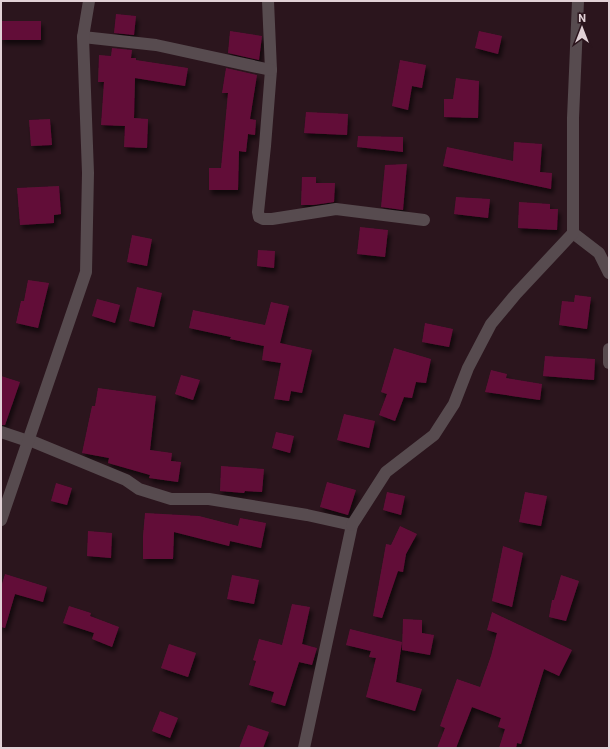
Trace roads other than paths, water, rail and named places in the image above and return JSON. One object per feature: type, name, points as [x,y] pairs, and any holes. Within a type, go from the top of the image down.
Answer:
[{"type":"street","points":[[1,520],[86,272],[88,173],[82,37],[89,1]]},
{"type":"street","points":[[268,1],[271,70],[258,212],[259,217],[263,219],[272,219],[336,209],[424,220]]},
{"type":"street","points":[[304,748],[352,525],[386,472],[434,435],[454,404],[468,368],[491,324],[516,294],[573,233],[573,118],[578,1]]},
{"type":"street","points":[[82,37],[156,45],[271,70]]},
{"type":"street","points":[[573,233],[599,253],[609,273]]},
{"type":"street","points":[[609,349],[609,363]]},
{"type":"street","points":[[1,432],[28,440],[126,480],[139,489],[171,499],[209,499],[307,515],[352,525]]}]
